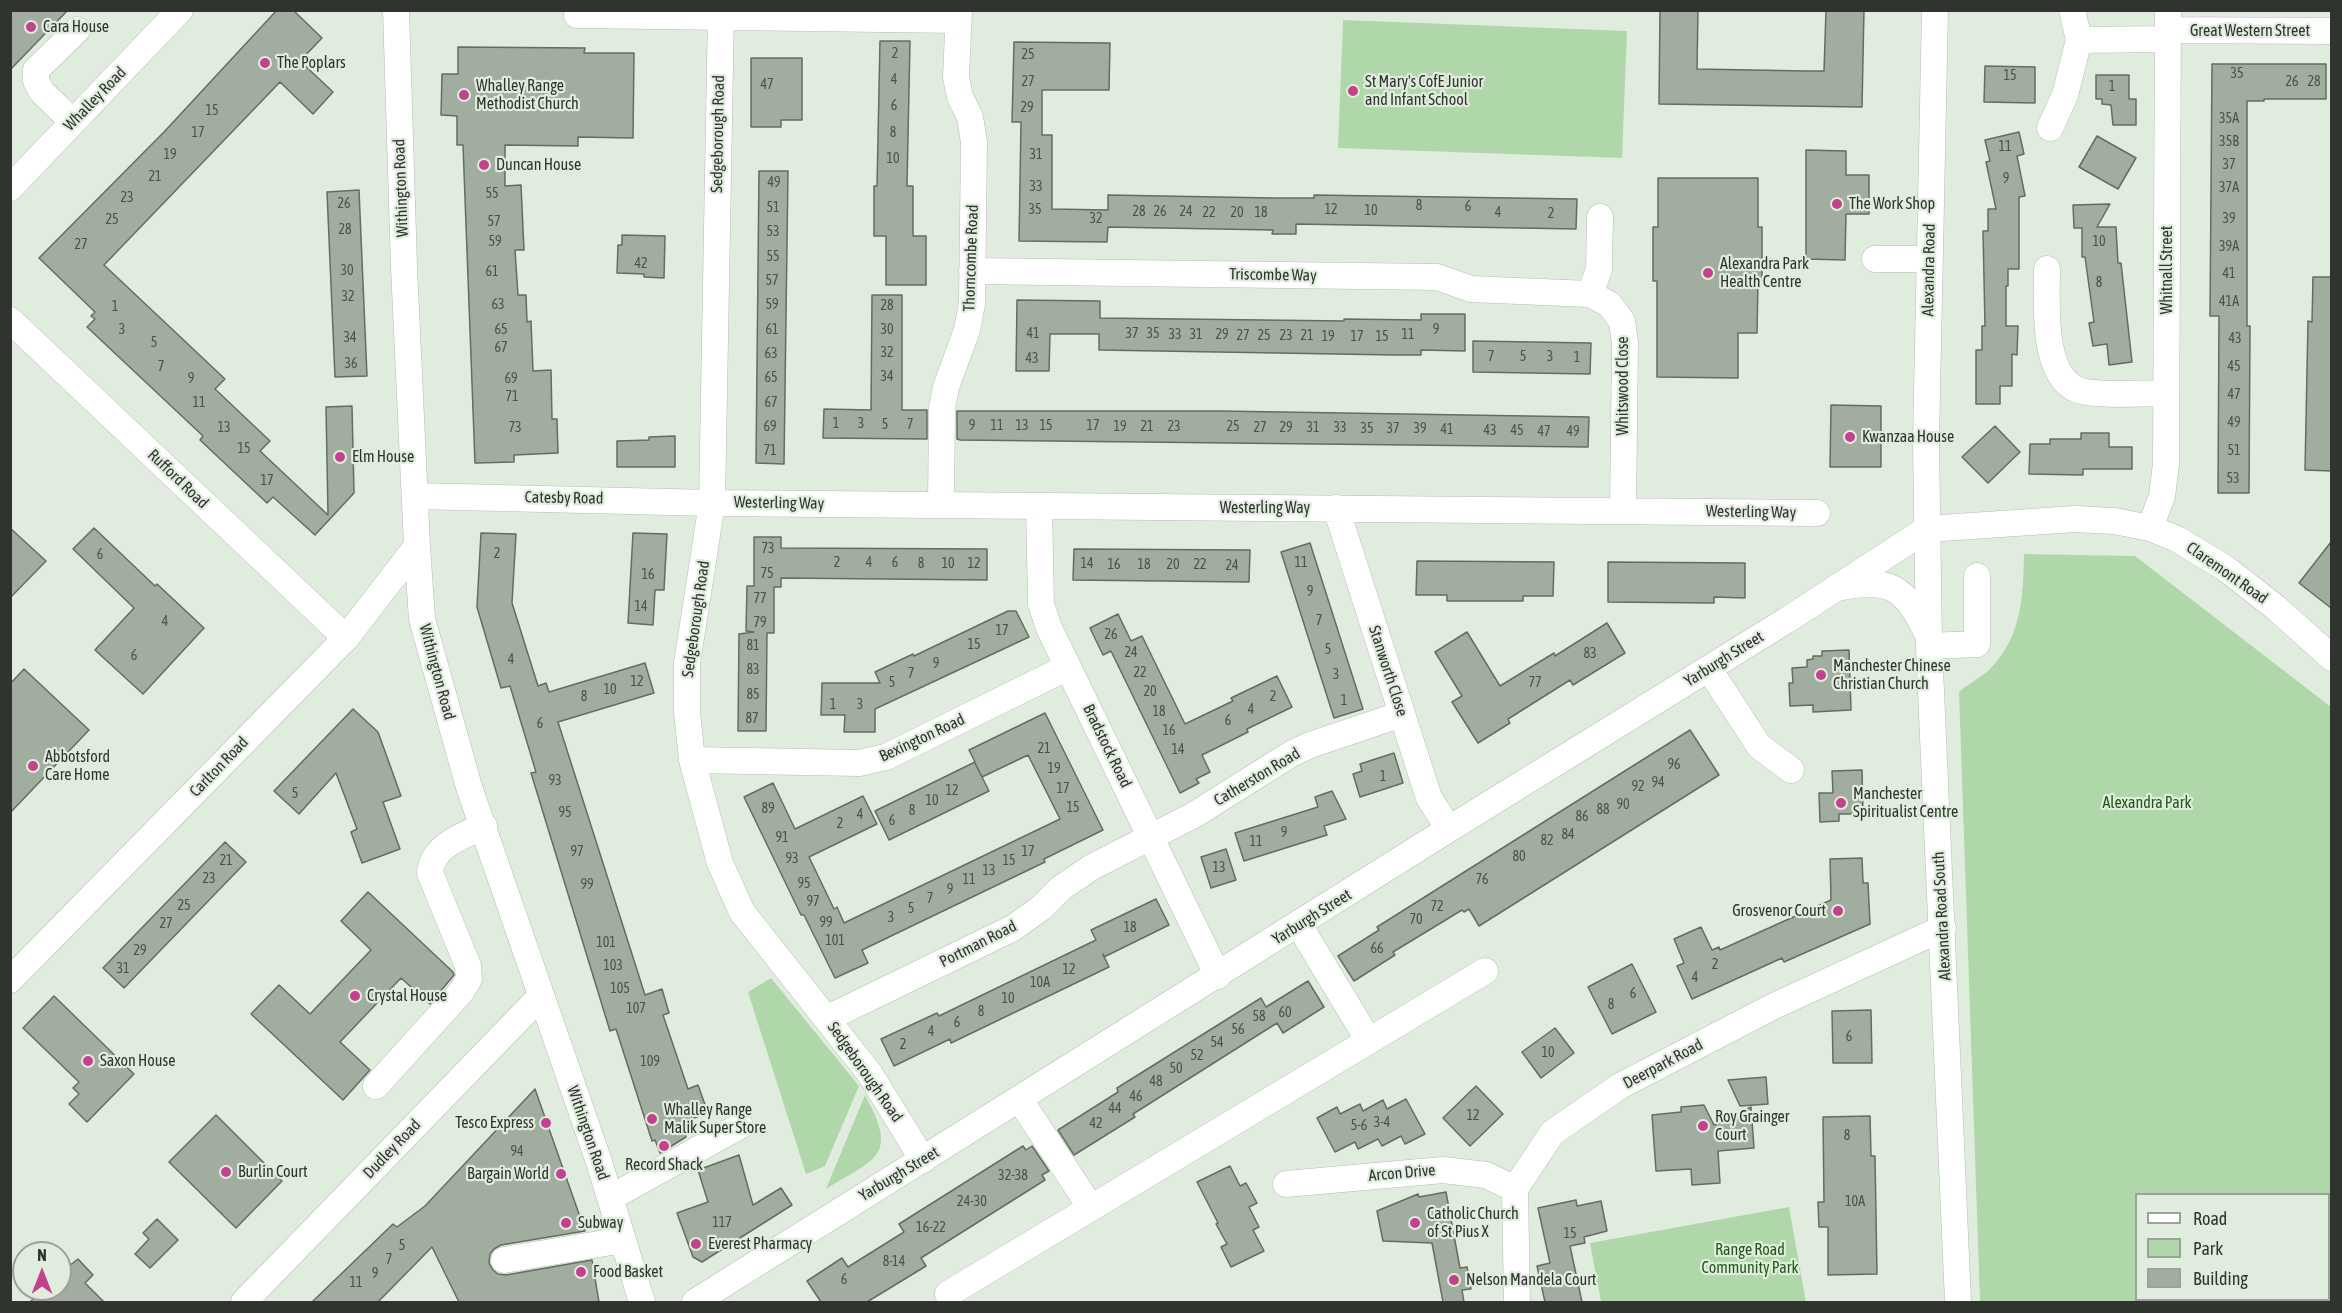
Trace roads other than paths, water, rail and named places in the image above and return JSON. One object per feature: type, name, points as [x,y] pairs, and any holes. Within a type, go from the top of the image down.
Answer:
[{"type":"street","name":"Whalley Road","points":[[10,188],[180,10]]},
{"type":"street","name":"Withington Road","points":[[396,10],[404,267],[422,619],[469,787],[610,1198],[642,1302]]},
{"type":"street","name":"Alexandra Road","points":[[1927,529],[1926,441],[1935,10]]},
{"type":"street","points":[[2050,128],[2065,95],[2079,40],[2072,10]]},
{"type":"street","name":"Sedgeborough Road","points":[[721,14],[712,503],[687,663],[687,712],[692,760],[720,863],[742,912],[870,1074],[923,1160]]},
{"type":"street","points":[[577,15],[959,16]]},
{"type":"street","name":"Thorncombe Road","points":[[941,505],[942,408],[946,387],[967,330],[972,304],[974,142],[970,117],[960,97],[956,77],[959,16]]},
{"type":"street","name":"Great Western Street","points":[[2079,40],[2168,27],[2331,31]]},
{"type":"street","name":"Whitnall Street","points":[[2150,528],[2162,496],[2166,464],[2168,27]]},
{"type":"street","points":[[73,122],[42,92],[36,81],[36,70],[77,30]]},
{"type":"street","points":[[1581,293],[1599,269],[1600,217]]},
{"type":"street","points":[[1875,259],[1929,259]]},
{"type":"street","points":[[2047,269],[2047,333],[2052,356],[2068,386],[2085,392],[2166,393]]},
{"type":"street","name":"Triscombe Way","points":[[972,272],[1437,277],[1471,289],[1581,293]]},
{"type":"street","name":"Whitswood Close","points":[[1581,293],[1609,304],[1622,321],[1625,343],[1623,511]]},
{"type":"street","name":"Rufford Road","points":[[10,320],[346,638]]},
{"type":"street","name":"Catesby Road","points":[[415,496],[712,503]]},
{"type":"street","name":"Westerling Way","points":[[712,503],[1817,513]]},
{"type":"street","name":"Bradstock Road","points":[[1039,506],[1041,604],[1049,628],[1218,976]]},
{"type":"street","name":"Stanworth Close","points":[[1335,508],[1429,798],[1449,829]]},
{"type":"street","name":"Claremont Road","points":[[1927,529],[2075,519],[2114,521],[2150,528],[2177,539],[2225,568],[2275,607],[2331,658]]},
{"type":"street","name":"Yarburgh Street","points":[[695,1302],[807,1230],[1299,926],[1449,829],[1709,669],[1927,529]]},
{"type":"street","name":"Alexandra Road South","points":[[1927,529],[1929,641],[1958,1302]]},
{"type":"street","name":"Carlton Road","points":[[10,980],[346,638],[417,546]]},
{"type":"street","points":[[1833,589],[1878,583],[1896,589],[1918,614],[1929,641],[1977,644],[1977,576]]},
{"type":"street","name":"Bexington Road","points":[[692,760],[859,763],[886,757],[1068,667]]},
{"type":"street","points":[[1709,669],[1759,746],[1791,771]]},
{"type":"street","name":"Catherston Road","points":[[1151,838],[1194,815],[1291,754],[1310,745],[1401,714]]},
{"type":"street","points":[[376,1086],[461,992],[469,979],[468,966],[429,873],[430,861],[442,848],[461,836],[484,826]]},
{"type":"street","name":"Portman Road","points":[[828,1018],[1013,928],[1041,908],[1061,888],[1092,867],[1151,838]]},
{"type":"street","points":[[1299,926],[1369,1041]]},
{"type":"street","name":"Deerpark Road","points":[[1515,1189],[1552,1133],[1620,1086],[1772,1007],[1943,928]]},
{"type":"street","points":[[948,1294],[1485,971]]},
{"type":"street","name":"Dudley Road","points":[[244,1302],[541,996]]},
{"type":"street","points":[[1020,1100],[1091,1208]]},
{"type":"street","points":[[610,1198],[740,1126]]},
{"type":"street","name":"Arcon Drive","points":[[1286,1184],[1443,1170],[1486,1175],[1515,1189]]},
{"type":"street","points":[[1515,1189],[1517,1302]]},
{"type":"street","points":[[504,1260],[623,1240]]},
{"type":"place","name":"Cara House","points":[[31,27]]},
{"type":"place","name":"The Poplars","points":[[265,63]]},
{"type":"place","name":"St Mary's CofE Junior and Infant School","points":[[1353,91]]},
{"type":"place","name":"Whalley Range Methodist Church","points":[[464,95]]},
{"type":"place","name":"Duncan House","points":[[484,165]]},
{"type":"place","name":"The Work Shop","points":[[1837,204]]},
{"type":"place","name":"Alexandra Park Health Centre","points":[[1708,273]]},
{"type":"place","name":"Kwanzaa House","points":[[1850,437]]},
{"type":"place","name":"Elm House","points":[[340,457]]},
{"type":"place","name":"Manchester Chinese Christian Church","points":[[1821,675]]},
{"type":"place","name":"Abbotsford Care Home","points":[[33,766]]},
{"type":"place","name":"Manchester Spiritualist Centre","points":[[1841,803]]},
{"type":"place","name":"Grosvenor Court","points":[[1838,911]]},
{"type":"place","name":"Crystal House","points":[[355,996]]},
{"type":"place","name":"Saxon House","points":[[88,1061]]},
{"type":"place","name":"Whalley Range Malik Super Store","points":[[652,1119]]},
{"type":"place","name":"Tesco Express","points":[[546,1123]]},
{"type":"place","name":"Roy Grainger Court","points":[[1703,1126]]},
{"type":"place","name":"Record Shack","points":[[664,1146]]},
{"type":"place","name":"Burlin Court","points":[[226,1172]]},
{"type":"place","name":"Bargain World","points":[[561,1174]]},
{"type":"place","name":"Subway","points":[[566,1223]]},
{"type":"place","name":"Catholic Church of St Pius X","points":[[1415,1223]]},
{"type":"place","name":"Everest Pharmacy","points":[[696,1244]]},
{"type":"place","name":"Food Basket","points":[[581,1272]]},
{"type":"place","name":"Nelson Mandela Court","points":[[1454,1280]]},
{"type":"park label","name":"Alexandra Park","points":[[2147,803]]},
{"type":"park label","name":"Range Road Community Park","points":[[1750,1259]]}]
